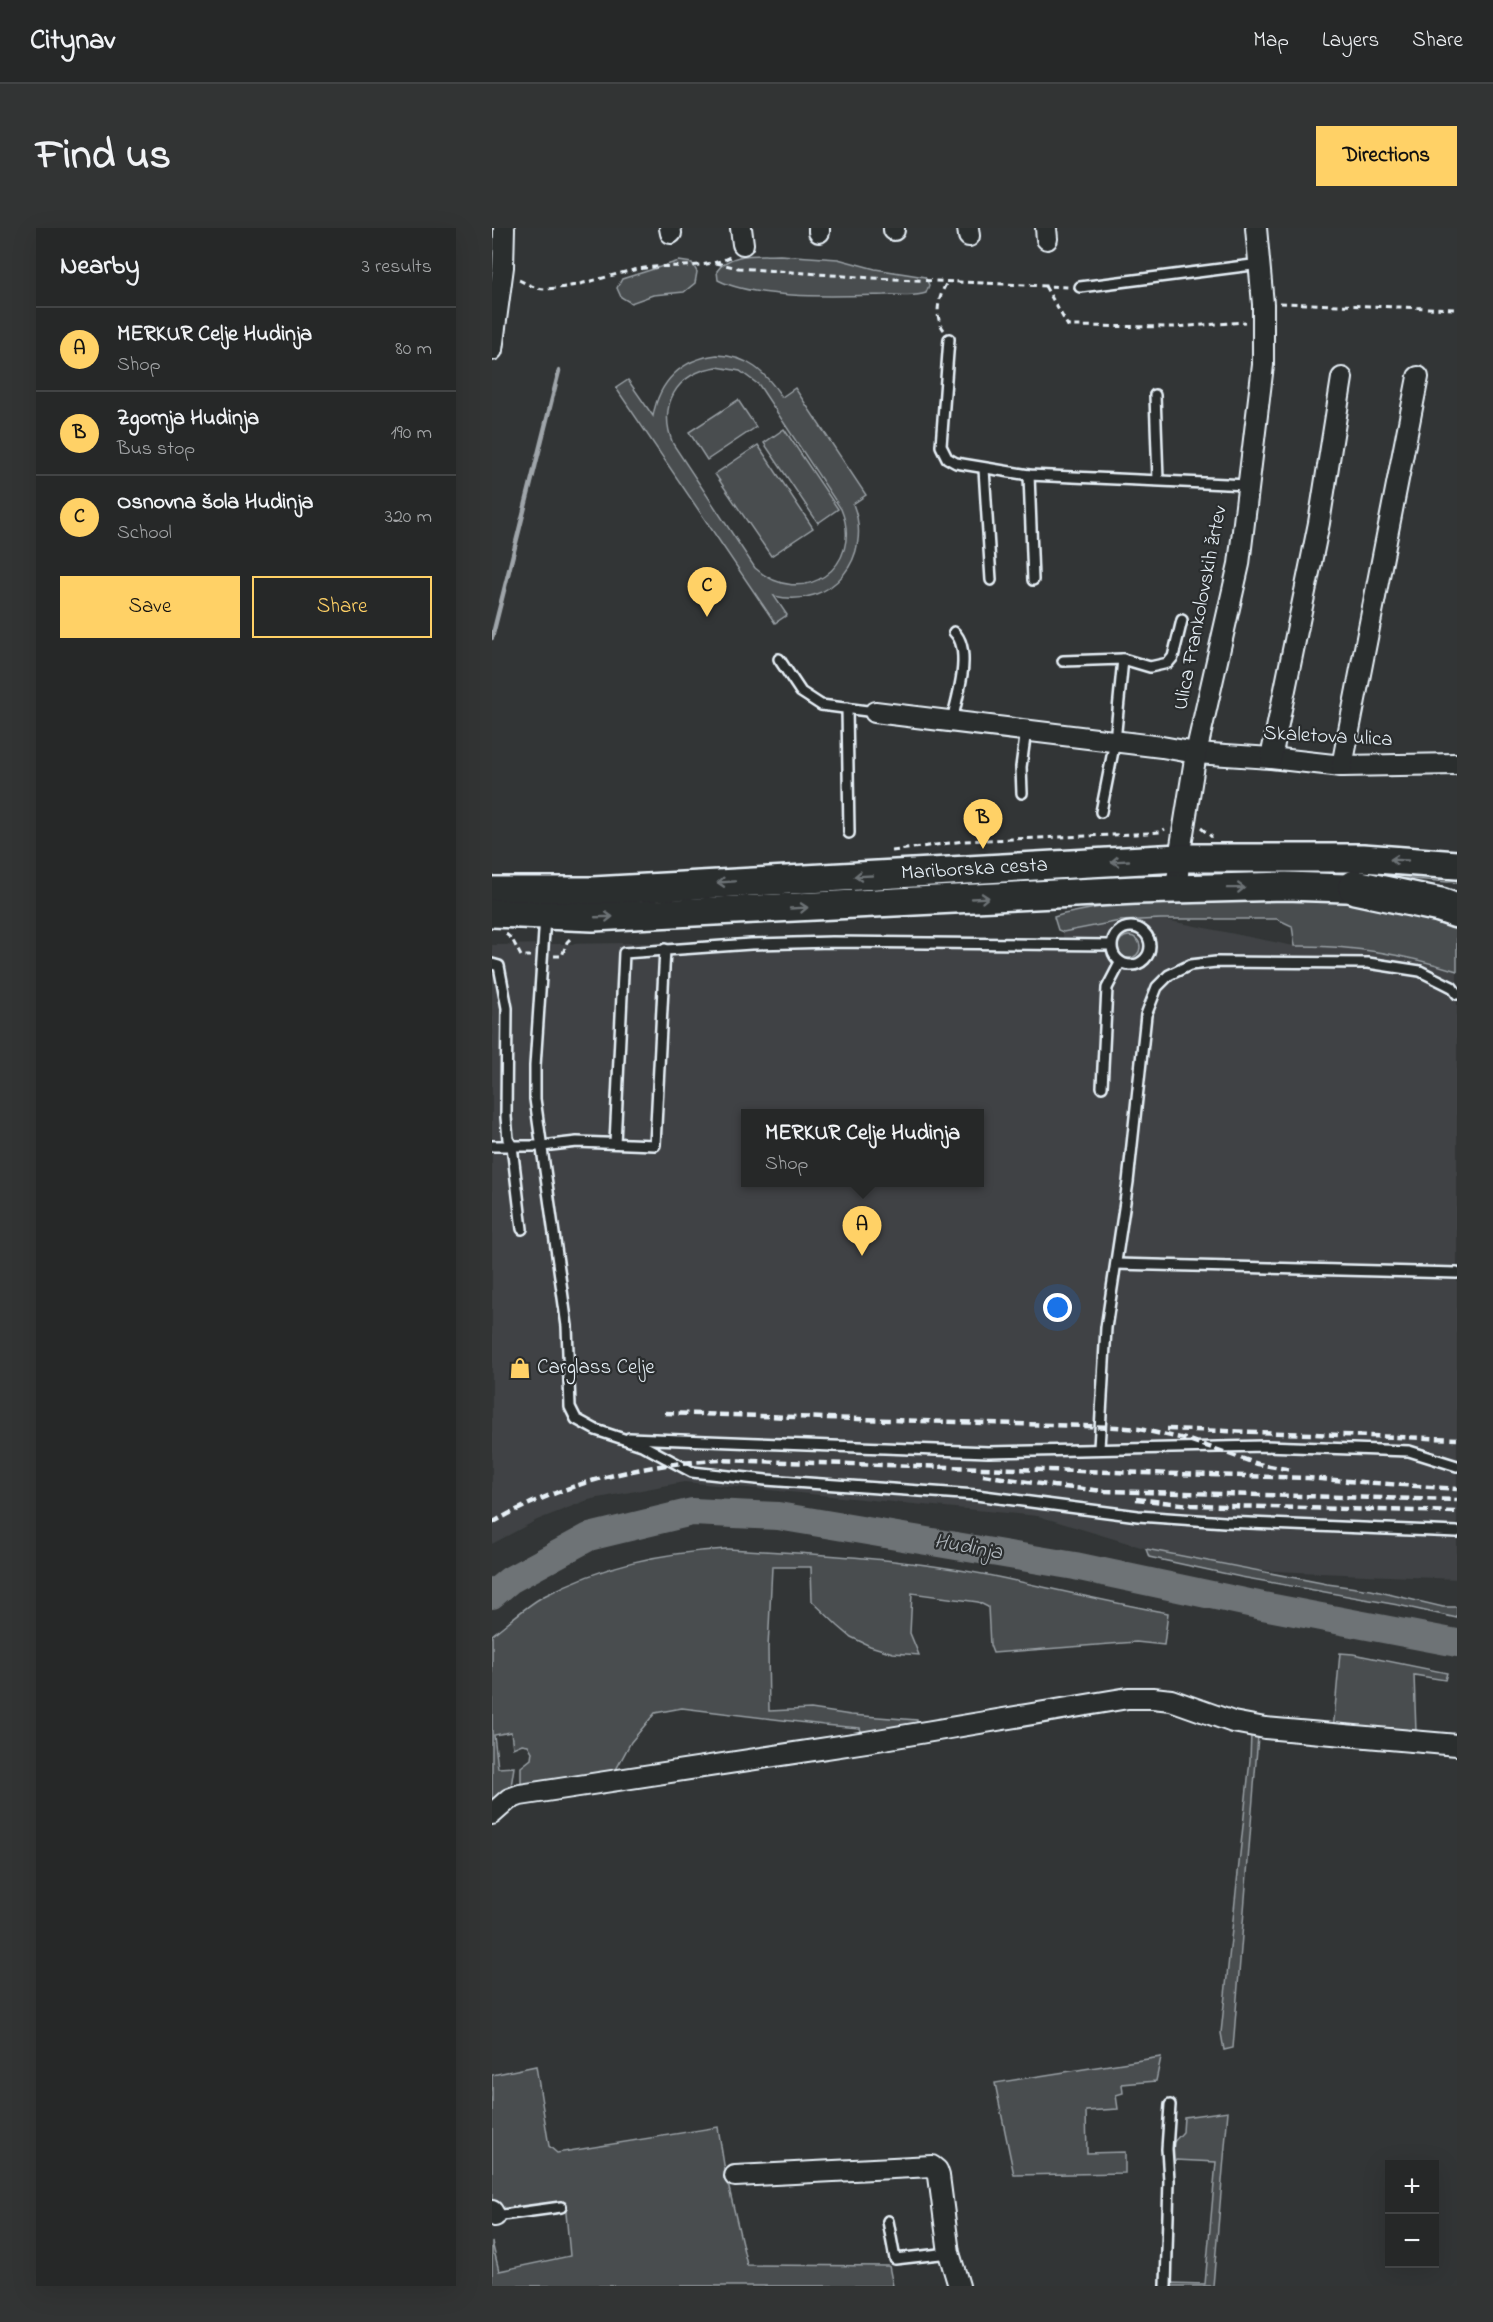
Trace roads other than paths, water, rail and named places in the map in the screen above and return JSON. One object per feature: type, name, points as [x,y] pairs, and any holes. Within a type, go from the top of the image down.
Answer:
[{"type":"highway","points":[[1355,887],[1440,905],[1457,912]]},
{"type":"main road","name":"Mariborska cesta","points":[[498,923],[547,904],[1179,858],[1363,858],[1457,865]]},
{"type":"main road","name":"Mariborska cesta","points":[[492,891],[547,904],[677,914],[1177,889],[1355,887],[1457,894]]},
{"type":"street","points":[[492,350],[503,267],[504,228]]},
{"type":"street","name":"Ulica Frankolovskih žrtev","points":[[1177,889],[1179,858],[1196,753],[1239,564],[1263,365],[1264,312],[1256,228]]},
{"type":"street","points":[[1342,766],[1418,377]]},
{"type":"street","points":[[1271,758],[1319,523],[1342,378]]},
{"type":"street","name":"Skaletova ulica","points":[[875,712],[952,720],[1196,753],[1342,766],[1457,764]]},
{"type":"street","points":[[492,1814],[509,1799],[520,1795],[878,1740],[1128,1698],[1171,1700],[1233,1722],[1265,1728],[1457,1745]]},
{"type":"street","points":[[735,2176],[932,2166],[937,2170],[939,2176],[950,2253],[959,2286]]},
{"type":"lane","points":[[1080,287],[1260,264]]},
{"type":"lane","points":[[949,339],[941,446],[947,458],[956,463],[1029,475],[1248,485]]},
{"type":"lane","points":[[1155,395],[1158,480]]},
{"type":"lane","points":[[984,469],[991,580]]},
{"type":"lane","points":[[1029,475],[1033,580]]},
{"type":"lane","points":[[1063,661],[1123,659],[1150,667],[1168,663],[1173,657],[1182,620]]},
{"type":"lane","points":[[952,720],[962,678],[963,657],[959,636],[954,632]]},
{"type":"lane","points":[[779,659],[801,692],[821,705],[875,712]]},
{"type":"lane","points":[[1101,812],[1115,741],[1123,659]]},
{"type":"lane","points":[[846,708],[849,833]]},
{"type":"lane","points":[[1022,793],[1026,730]]},
{"type":"lane","points":[[547,904],[535,1066],[535,1099],[567,1326],[570,1407],[576,1419],[596,1430],[642,1445],[692,1472],[976,1495],[1138,1516],[1236,1523],[1457,1532]]},
{"type":"lane","points":[[1135,927],[1145,932],[1150,942],[1149,954],[1141,963],[1130,966],[1120,963],[1113,956],[1111,945],[1115,934],[1123,928],[1135,927]]},
{"type":"lane","points":[[615,1143],[624,952],[750,944],[903,942],[1111,945]]},
{"type":"lane","points":[[492,1146],[542,1146],[577,1142],[656,1145],[665,949]]},
{"type":"lane","points":[[1099,1448],[1106,1328],[1128,1182],[1146,1014],[1157,987],[1169,975],[1190,965],[1216,962],[1368,963],[1420,971],[1452,987],[1457,994]]},
{"type":"lane","points":[[1102,1087],[1107,988],[1120,963]]},
{"type":"lane","points":[[492,964],[499,966],[507,1008],[506,1117],[508,1139],[512,1146],[522,1228]]},
{"type":"lane","points":[[1116,1264],[1457,1273]]},
{"type":"lane","points":[[617,1437],[988,1452],[1265,1446],[1408,1451],[1457,1466]]},
{"type":"lane","points":[[1166,2286],[1169,2180],[1167,2149],[1170,2105]]},
{"type":"lane","points":[[493,2213],[561,2207]]},
{"type":"lane","points":[[888,2221],[895,2259],[950,2253]]},
{"type":"waterway","points":[[492,638],[559,371]]},
{"type":"waterway","name":"Hudinja","points":[[492,1595],[510,1580],[589,1537],[692,1512],[778,1516],[1075,1566],[1263,1606],[1457,1643]]},
{"type":"railway","points":[[665,1413],[1139,1429],[1189,1440],[1258,1464],[1292,1470]]},
{"type":"railway","points":[[1167,1429],[1457,1439]]},
{"type":"railway","points":[[492,1523],[546,1497],[602,1478],[660,1466],[720,1460],[1308,1478],[1457,1489]]},
{"type":"railway","points":[[983,1475],[1053,1486],[1105,1491],[1457,1500]]},
{"type":"railway","points":[[1136,1499],[1191,1505],[1457,1512]]},
{"type":"place","name":"Osnovna šola Hudinja","points":[[707,617]]},
{"type":"place","name":"Zgornja Hudinja","points":[[983,849]]},
{"type":"place","name":"MERKUR Celje Hudinja","points":[[862,1256]]},
{"type":"place","name":"Carglass Celje","points":[[520,1368]]}]
